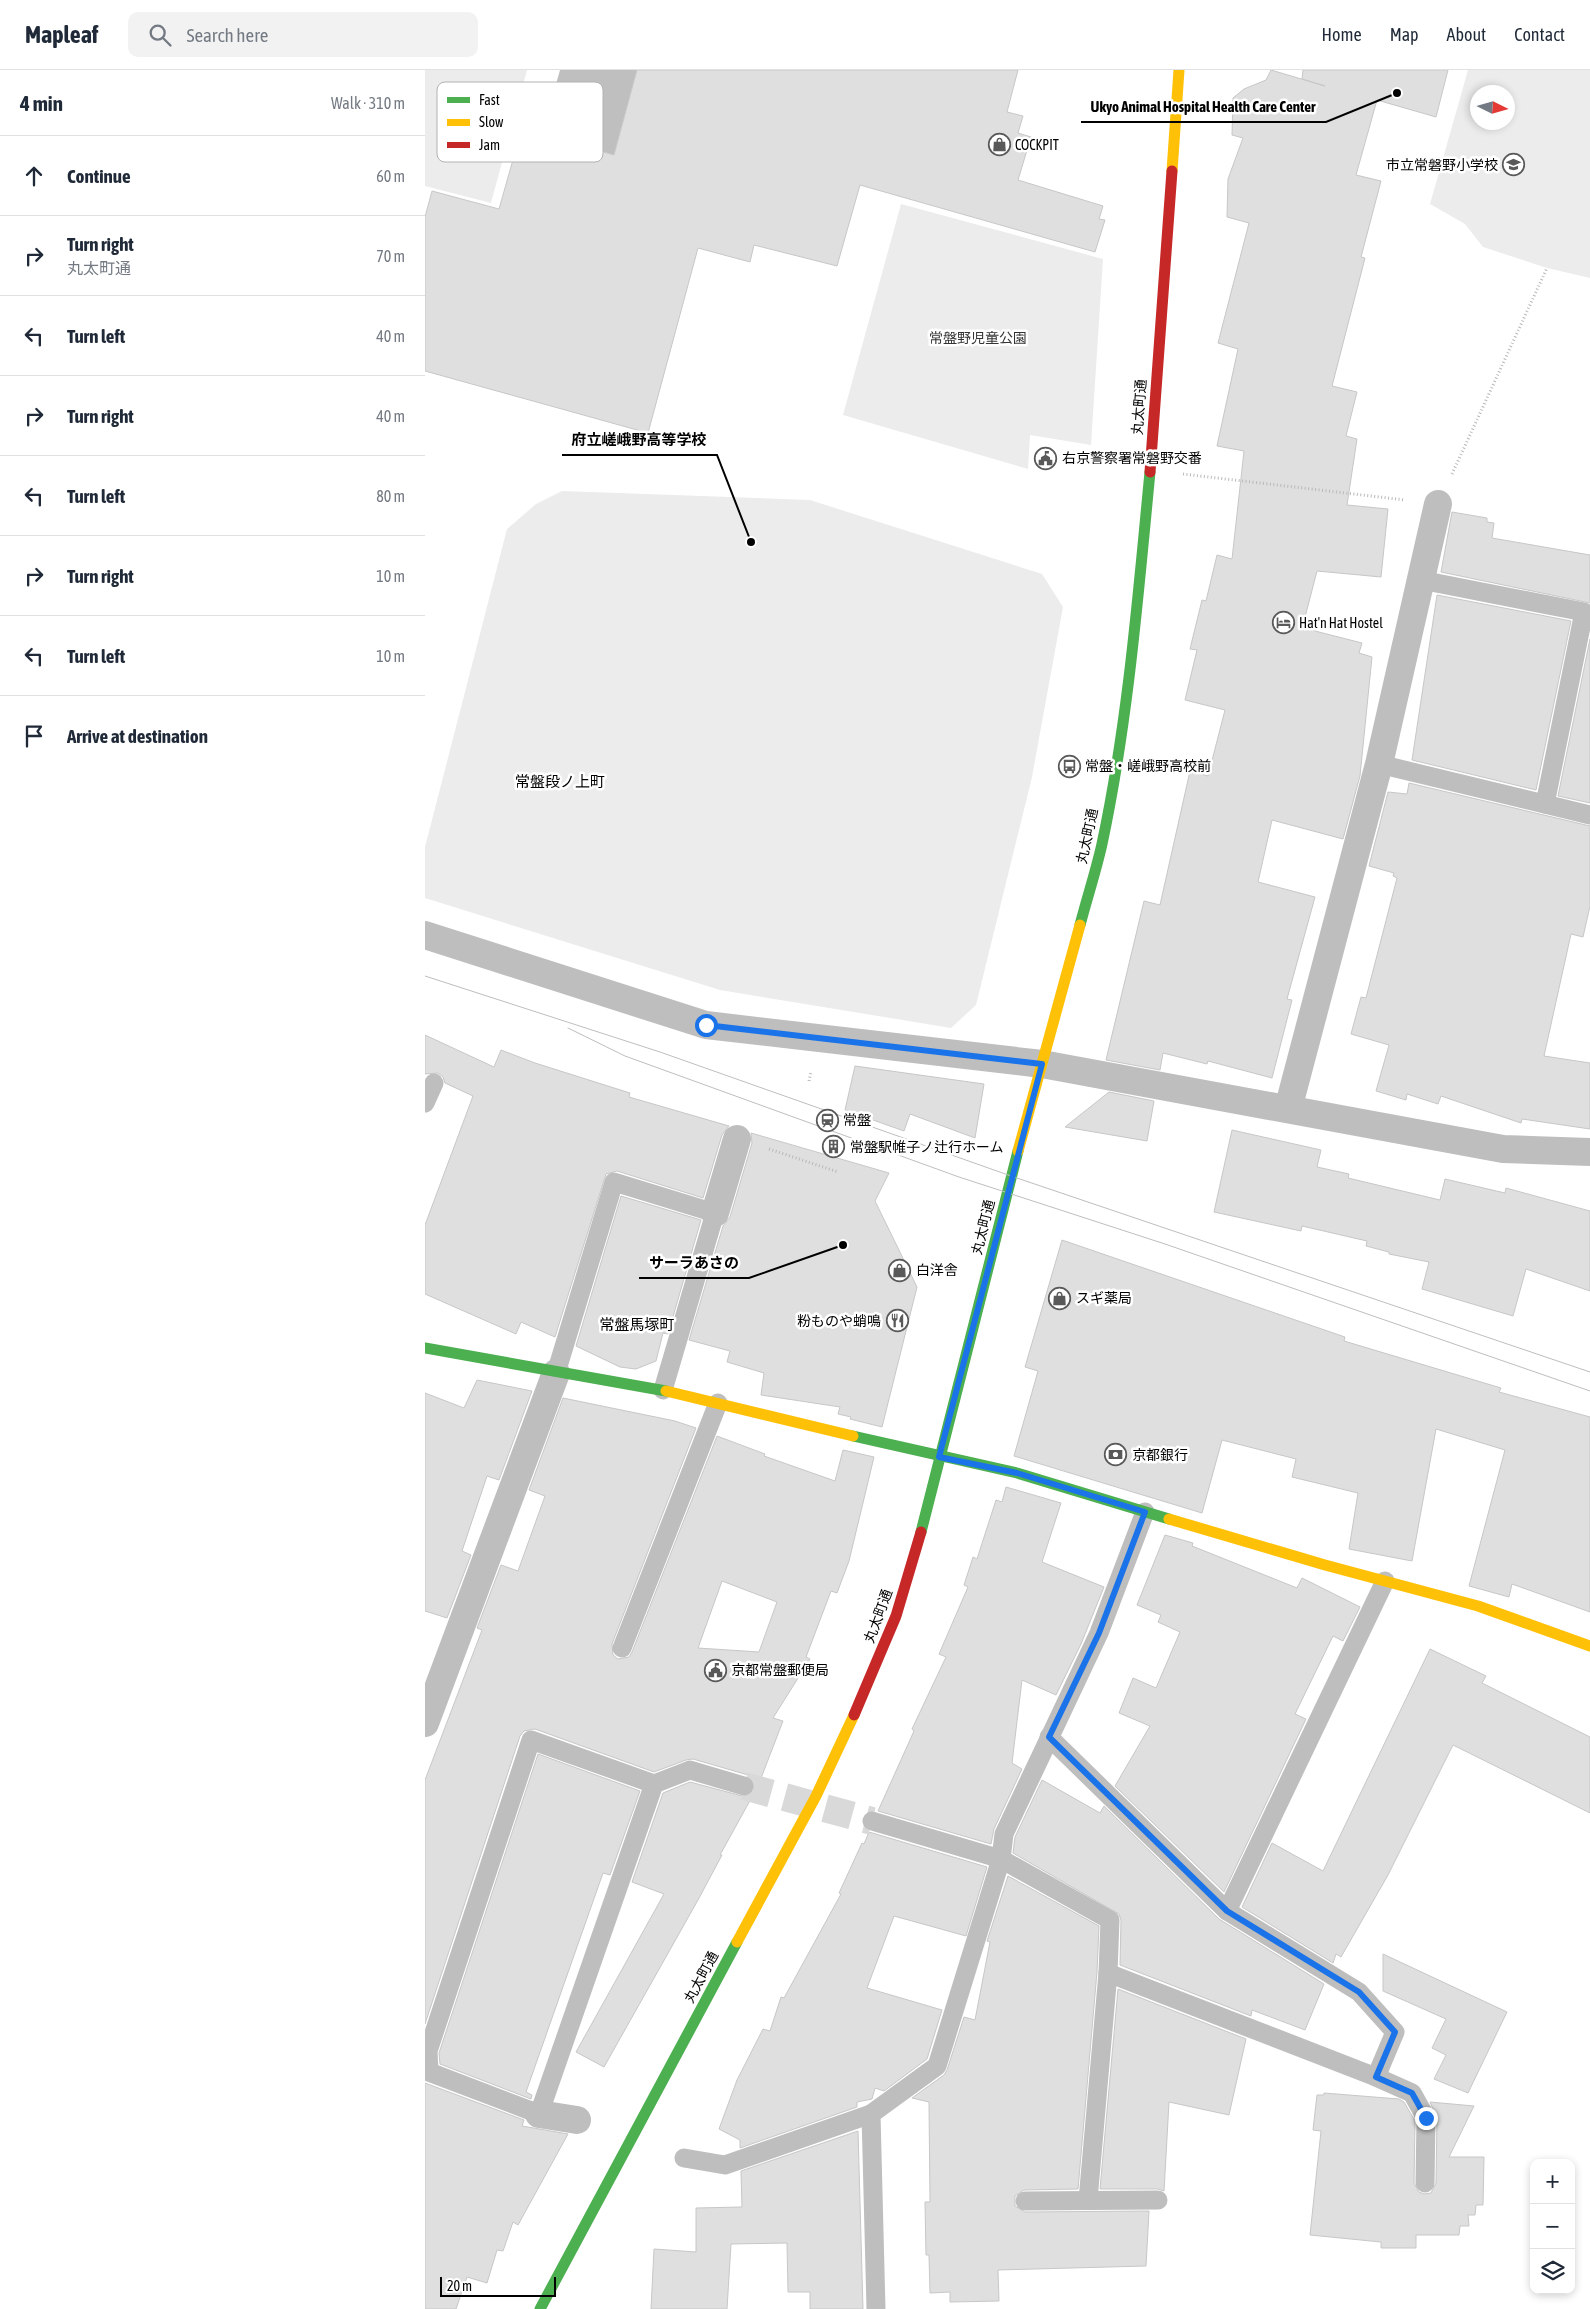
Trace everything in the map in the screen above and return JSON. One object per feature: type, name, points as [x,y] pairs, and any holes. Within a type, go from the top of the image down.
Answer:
[{"type":"main road","name":"丸太町通","points":[[540,2309],[811,1805],[853,1718],[897,1616],[929,1506],[939,1457],[1042,1064],[1102,845],[1118,752],[1137,612],[1150,471],[1179,70]]},
{"type":"main road","points":[[425,1348],[663,1390],[939,1457],[1017,1473],[1145,1512],[1478,1606],[1590,1646]]},
{"type":"street","points":[[1288,1109],[1379,764],[1438,504]]},
{"type":"street","points":[[425,935],[706,1025],[1042,1064],[1503,1149],[1590,1152]]},
{"type":"street","points":[[715,1213],[737,1138]]},
{"type":"street","points":[[425,1723],[430,1696],[556,1372]]},
{"type":"street","points":[[539,2114],[577,2120]]},
{"type":"lane","points":[[1421,580],[1584,612],[1545,804]]},
{"type":"lane","points":[[1379,764],[1590,815]]},
{"type":"lane","points":[[425,1103],[434,1083]]},
{"type":"lane","points":[[556,1372],[614,1182],[715,1213],[663,1390]]},
{"type":"lane","points":[[622,1648],[718,1403]]},
{"type":"lane","points":[[683,2158],[725,2165],[871,2114],[937,2066],[1001,1859],[1004,1834],[1099,1633],[1145,1512]]},
{"type":"lane","points":[[1227,1911],[1385,1581]]},
{"type":"lane","points":[[1049,1737],[1227,1911],[1359,1992],[1395,2032],[1376,2077]]},
{"type":"lane","points":[[654,1784],[539,2114],[427,2077],[427,2050],[531,1740],[654,1784],[690,1770],[744,1786]]},
{"type":"lane","points":[[872,1821],[1001,1859],[1110,1920],[1108,1973],[1088,2200]]},
{"type":"lane","points":[[1108,1973],[1376,2077],[1412,2093],[1426,2118],[1425,2183]]},
{"type":"lane","points":[[871,2114],[877,2309]]},
{"type":"lane","points":[[1025,2202],[1158,2200]]},
{"type":"path","points":[[1150,471],[1438,504],[1547,268]]},
{"type":"path","points":[[737,1138],[838,1172]]},
{"type":"green space","points":[[425,70],[527,70],[524,82],[437,82],[437,162],[502,162],[491,203],[425,186]]},
{"type":"green space","name":"市立常磐野小学校","points":[[1468,70],[1590,70],[1590,278],[1547,268],[1483,247],[1465,224],[1430,204]]},
{"type":"green space","name":"常盤野児童公園","points":[[901,204],[1103,259],[1091,445],[1030,435],[1028,469],[843,415]]},
{"type":"green space","points":[[562,491],[810,500],[1042,574],[1063,607],[1032,777],[976,1005],[951,1028],[720,990],[425,898],[425,847],[507,529],[536,504]]},
{"type":"shaded area","points":[[560,70],[637,70],[614,155],[603,152],[603,82],[557,82]]},
{"type":"building","points":[[637,70],[1018,70],[1007,112],[1023,116],[1018,133],[1031,137],[1018,180],[1103,206],[1099,219],[1105,220],[1095,252],[860,185],[837,266],[754,245],[750,262],[698,248],[648,433],[425,371],[425,217],[432,191],[499,209],[512,162],[603,162],[603,152],[614,155]]},
{"type":"building","points":[[1271,70],[1325,86],[1302,79],[1303,70],[1448,70],[1436,117],[1377,100],[1356,175],[1381,181],[1361,257],[1365,258],[1332,386],[1357,392],[1346,436],[1357,439],[1347,505],[1388,509],[1381,577],[1317,571],[1303,625],[1316,628],[1315,631],[1362,643],[1359,653],[1372,657],[1360,776],[1343,839],[1272,820],[1258,882],[1315,897],[1287,999],[1292,1000],[1272,1078],[1208,1061],[1207,1064],[1163,1053],[1160,1070],[1106,1060],[1144,901],[1160,905],[1190,771],[1208,776],[1225,710],[1185,700],[1197,650],[1190,649],[1202,600],[1206,601],[1217,555],[1232,559],[1244,451],[1217,446],[1238,349],[1218,343],[1249,223],[1227,217],[1228,179],[1243,138],[1232,135],[1233,98],[1244,89],[1266,80]]},
{"type":"building","points":[[1452,512],[1487,518],[1487,522],[1494,523],[1492,538],[1590,555],[1590,603],[1441,572]]},
{"type":"building","points":[[1437,595],[1571,621],[1536,790],[1412,760]]},
{"type":"building","points":[[1590,639],[1590,803],[1558,796]]},
{"type":"building","points":[[1409,783],[1590,826],[1590,906],[1583,937],[1571,934],[1544,1056],[1590,1063],[1590,1129],[1522,1119],[1521,1123],[1441,1096],[1438,1104],[1407,1094],[1406,1100],[1376,1091],[1389,1045],[1351,1034],[1361,997],[1366,998],[1397,878],[1393,876],[1394,873],[1369,866],[1388,792],[1407,794]]},
{"type":"building","points":[[425,1035],[494,1067],[501,1050],[535,1063],[630,1093],[629,1097],[729,1126],[722,1135],[703,1198],[617,1171],[606,1174],[555,1337],[521,1322],[516,1334],[425,1294],[425,1225],[473,1096],[445,1083],[443,1077],[438,1073],[425,1074]]},
{"type":"building","points":[[855,1066],[984,1084],[975,1138],[910,1114],[904,1131],[845,1110]]},
{"type":"building","points":[[1109,1092],[1154,1101],[1147,1141],[1065,1127]]},
{"type":"building","points":[[1232,1130],[1321,1150],[1317,1167],[1349,1174],[1348,1178],[1440,1200],[1445,1179],[1505,1193],[1506,1188],[1590,1211],[1590,1291],[1526,1269],[1513,1316],[1422,1289],[1429,1262],[1389,1254],[1389,1252],[1366,1246],[1367,1241],[1302,1226],[1301,1231],[1214,1212]]},
{"type":"building","points":[[751,1133],[889,1173],[875,1201],[917,1287],[882,1427],[838,1414],[840,1407],[761,1395],[764,1373],[727,1362],[730,1351],[689,1340],[723,1226],[730,1217],[752,1143]]},
{"type":"building","points":[[621,1196],[701,1220],[668,1334],[663,1333],[656,1361],[636,1369],[620,1367],[576,1346]]},
{"type":"building","points":[[1062,1240],[1345,1337],[1344,1341],[1501,1388],[1499,1392],[1590,1417],[1590,1612],[1512,1584],[1509,1597],[1469,1586],[1505,1450],[1436,1429],[1412,1561],[1349,1549],[1358,1493],[1292,1477],[1296,1459],[1222,1440],[1202,1513],[1014,1456],[1038,1371],[1025,1367]]},
{"type":"building","points":[[477,1380],[532,1391],[499,1480],[487,1476],[462,1551],[471,1555],[447,1618],[425,1611],[425,1393],[464,1408]]},
{"type":"building","points":[[563,1398],[675,1421],[696,1428],[612,1644],[613,1655],[618,1659],[629,1657],[632,1652],[717,1436],[765,1454],[764,1456],[835,1481],[843,1450],[874,1457],[849,1561],[837,1593],[831,1591],[806,1657],[810,1659],[773,1718],[783,1721],[758,1786],[698,1900],[604,2067],[576,2052],[664,1894],[632,1882],[663,1793],[690,1782],[746,1797],[755,1789],[752,1779],[748,1775],[693,1759],[654,1772],[535,1729],[524,1731],[520,1736],[425,2024],[425,1780],[482,1630],[477,1628],[501,1565],[518,1571],[545,1496],[529,1490]],"holes":[[[722,1581],[777,1602],[759,1652],[698,1648]]]},
{"type":"building","points":[[1006,1487],[1061,1503],[1042,1562],[1104,1587],[1081,1644],[1056,1695],[1022,1680],[1012,1763],[1022,1769],[994,1829],[991,1844],[878,1811],[914,1731],[912,1729],[946,1657],[939,1654],[968,1587],[964,1585],[973,1557],[977,1559],[996,1500],[1002,1502]]},
{"type":"building","points":[[1165,1535],[1193,1543],[1192,1546],[1297,1588],[1302,1578],[1360,1607],[1343,1641],[1333,1636],[1295,1714],[1306,1719],[1224,1892],[1115,1786],[1150,1726],[1119,1713],[1133,1678],[1156,1688],[1180,1632],[1158,1622],[1161,1615],[1137,1605]]},
{"type":"building","points":[[1430,1649],[1486,1676],[1482,1683],[1590,1737],[1590,1813],[1453,1745],[1388,1875],[1341,1957],[1336,1954],[1333,1963],[1242,1907],[1272,1843],[1323,1871]]},
{"type":"building","points":[[538,1754],[640,1791],[610,1875],[603,1873],[526,2092],[532,2095],[531,2099],[440,2064],[439,2053]]},
{"type":"building","points":[[1042,1780],[1100,1813],[1104,1806],[1219,1919],[1324,1984],[1305,2030],[1252,2010],[1251,2016],[1120,1965],[1121,1920],[1119,1914],[1013,1853],[1015,1837]]},
{"type":"building","points":[[869,1832],[987,1867],[966,1936],[894,1916],[867,1988],[942,2010],[927,2059],[884,2091],[875,2088],[872,2099],[857,2102],[857,2107],[740,2148],[740,2140],[719,2129],[737,2080],[763,2029],[770,2031],[781,1997],[784,1998],[841,1894],[839,1893]]},
{"type":"building","points":[[1008,1876],[1099,1926],[1097,1972],[1078,2189],[1024,2190],[1015,2196],[1015,2206],[1025,2212],[1149,2211],[1146,2266],[998,2270],[999,2301],[950,2302],[950,2292],[930,2293],[929,2255],[926,2255],[925,2202],[930,2202],[929,2102],[912,2098],[944,2075],[964,2017],[975,2020],[990,1942],[987,1941]]},
{"type":"building","points":[[1383,1954],[1507,2012],[1468,2093],[1434,2079],[1446,2055],[1432,2048],[1446,2019],[1383,1991]]},
{"type":"building","points":[[1118,1989],[1246,2039],[1229,2115],[1169,2102],[1164,2191],[1158,2189],[1100,2189]]},
{"type":"building","points":[[425,2083],[524,2120],[522,2126],[568,2134],[518,2225],[513,2222],[503,2251],[497,2250],[487,2283],[467,2277],[456,2309],[425,2309]]},
{"type":"building","points":[[1324,2093],[1399,2099],[1404,2102],[1415,2121],[1414,2183],[1419,2192],[1424,2194],[1431,2193],[1436,2183],[1437,2118],[1430,2102],[1474,2106],[1449,2157],[1484,2157],[1483,2205],[1476,2205],[1475,2215],[1468,2215],[1469,2226],[1460,2226],[1459,2235],[1416,2235],[1416,2248],[1381,2248],[1381,2242],[1310,2235],[1321,2131],[1313,2130],[1317,2095],[1324,2095]]},
{"type":"building","points":[[858,2131],[863,2309],[810,2309],[810,2292],[788,2292],[787,2243],[731,2244],[727,2309],[651,2309],[654,2249],[696,2252],[696,2208],[742,2207],[741,2171]]},
{"type":"tunnel","points":[[744,1786],[872,1821]]},
{"type":"tram line","points":[[425,976],[660,1052],[1011,1176],[1590,1372]]},
{"type":"tram line","points":[[568,1028],[625,1056],[959,1177],[1165,1244],[1590,1391]]},
{"type":"traffic: fast","points":[[1080,925],[1102,844],[1119,752],[1131,659],[1150,472]]},
{"type":"traffic: fast","points":[[921,1532],[1018,1151]]},
{"type":"traffic: fast","points":[[425,1348],[666,1391]]},
{"type":"traffic: fast","points":[[853,1436],[1017,1473],[1169,1519]]},
{"type":"traffic: fast","points":[[540,2309],[737,1942]]},
{"type":"traffic: slow","points":[[1172,171],[1179,70]]},
{"type":"traffic: slow","points":[[1018,1151],[1080,925]]},
{"type":"traffic: slow","points":[[666,1391],[853,1436]]},
{"type":"traffic: slow","points":[[1169,1519],[1325,1565],[1478,1606],[1590,1646]]},
{"type":"traffic: slow","points":[[737,1942],[816,1796],[854,1715]]},
{"type":"traffic: jam","points":[[1150,472],[1172,171]]},
{"type":"traffic: jam","points":[[854,1715],[896,1616],[921,1532]]},
{"type":"place","name":"Ukyo Animal Hospital Health Care Center","points":[[1397,93]]},
{"type":"place","name":"COCKPIT","points":[[999,145]]},
{"type":"place","name":"市立常磐野小学校","points":[[1514,165]]},
{"type":"place","name":"右京警察署常磐野交番","points":[[1046,458]]},
{"type":"place","name":"府立嵯峨野高等学校","points":[[751,542]]},
{"type":"place","name":"Hat'n Hat Hostel","points":[[1283,623]]},
{"type":"place","name":"常盤・嵯峨野高校前","points":[[1069,766]]},
{"type":"place","name":"常盤","points":[[827,1120]]},
{"type":"place","name":"常盤駅帷子ノ辻行ホーム","points":[[834,1147]]},
{"type":"place","name":"サーラあさの","points":[[843,1245]]},
{"type":"place","name":"白洋舎","points":[[900,1270]]},
{"type":"place","name":"スギ薬局","points":[[1060,1298]]},
{"type":"place","name":"粉ものや蛸鳴","points":[[897,1321]]},
{"type":"place","name":"京都銀行","points":[[1116,1455]]},
{"type":"place","name":"京都常盤郵便局","points":[[715,1670]]},
{"type":"district","name":"常盤段ノ上町","points":[[560,782]]},
{"type":"district","name":"常盤馬塚町","points":[[637,1325]]},
{"type":"route","points":[[706,1025],[1042,1064],[1011,1176],[952,1414],[939,1457],[1017,1473],[1145,1512],[1099,1633],[1049,1737],[1227,1911],[1359,1992],[1395,2032],[1376,2077],[1412,2093],[1426,2118]]}]
